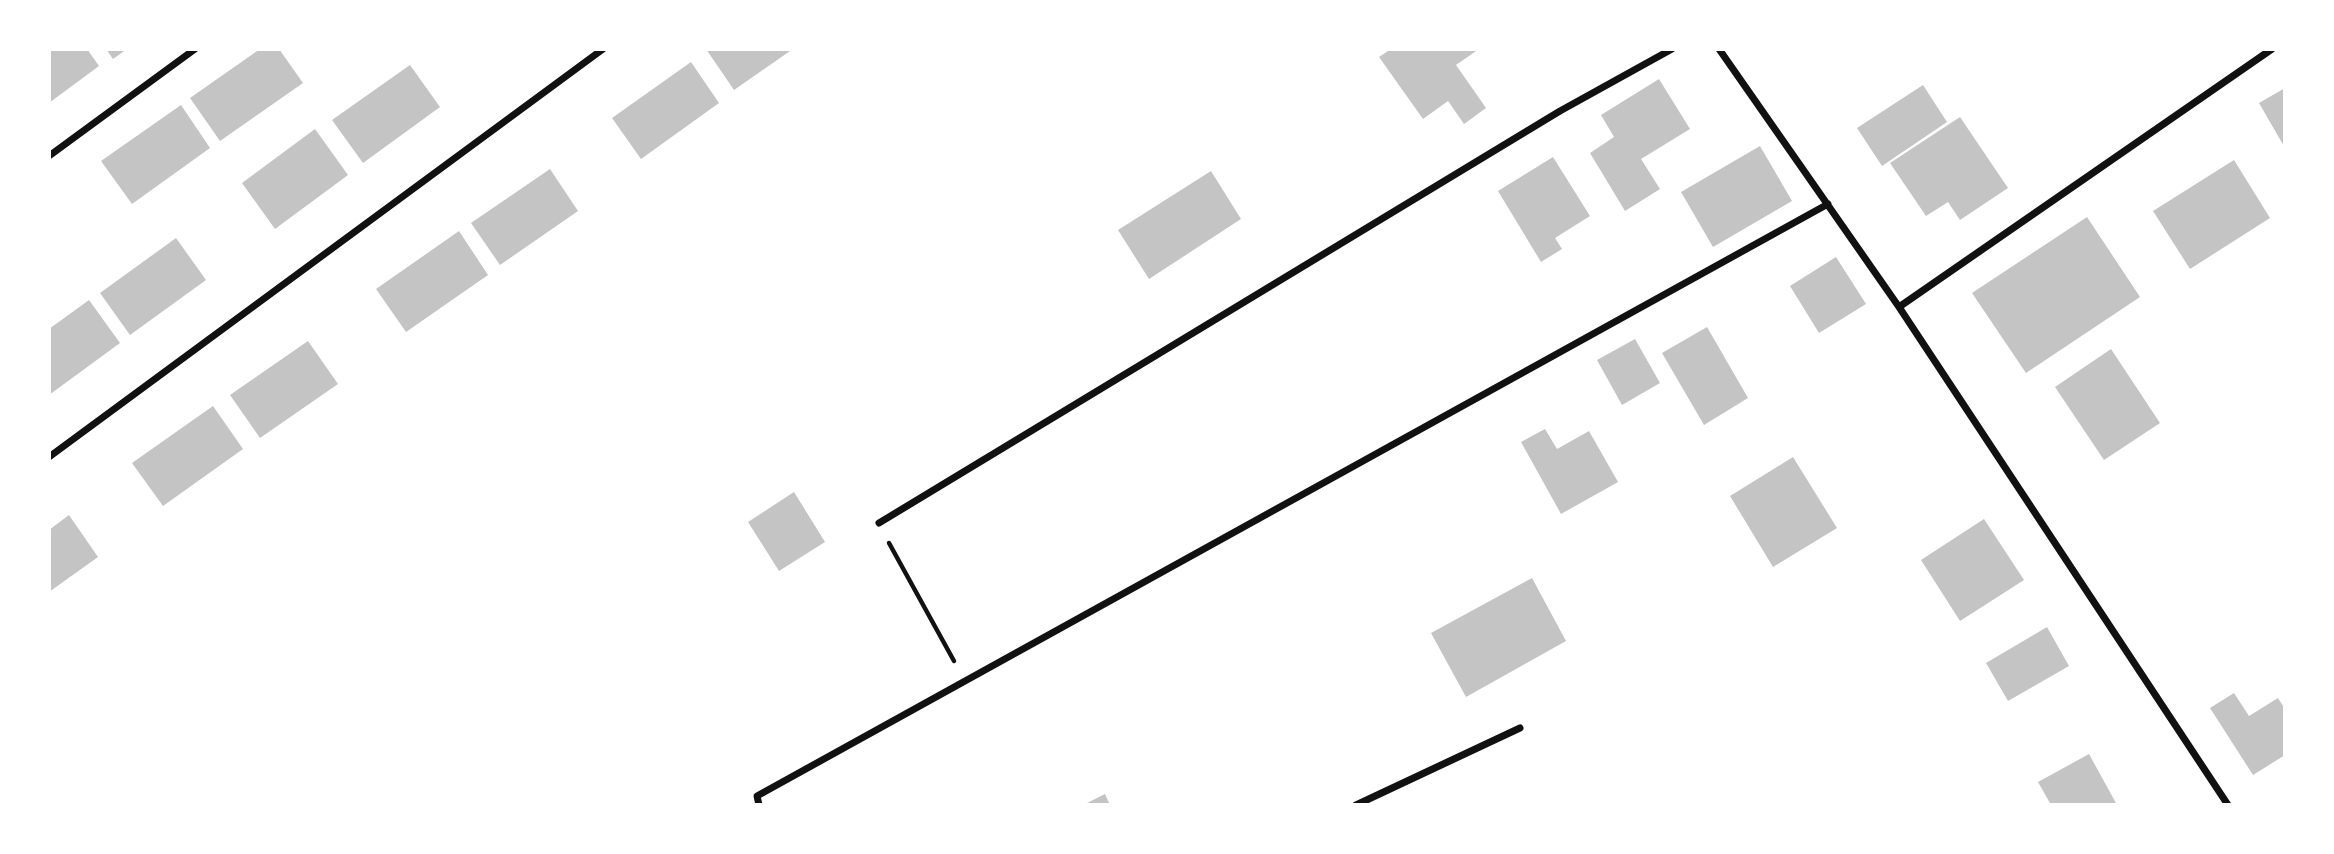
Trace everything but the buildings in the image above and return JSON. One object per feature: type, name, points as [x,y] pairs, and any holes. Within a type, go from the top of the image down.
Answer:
[{"type":"street","points":[[49,156],[195,49]]},
{"type":"street","points":[[49,457],[604,49]]},
{"type":"street","points":[[879,523],[1560,111],[1672,49]]},
{"type":"street","points":[[1719,49],[1899,307],[2228,805]]},
{"type":"street","points":[[1899,307],[2272,49]]},
{"type":"street","points":[[759,805],[757,796],[1828,204]]},
{"type":"street","points":[[1356,805],[1520,728]]},
{"type":"path","points":[[879,523],[966,681]]}]
